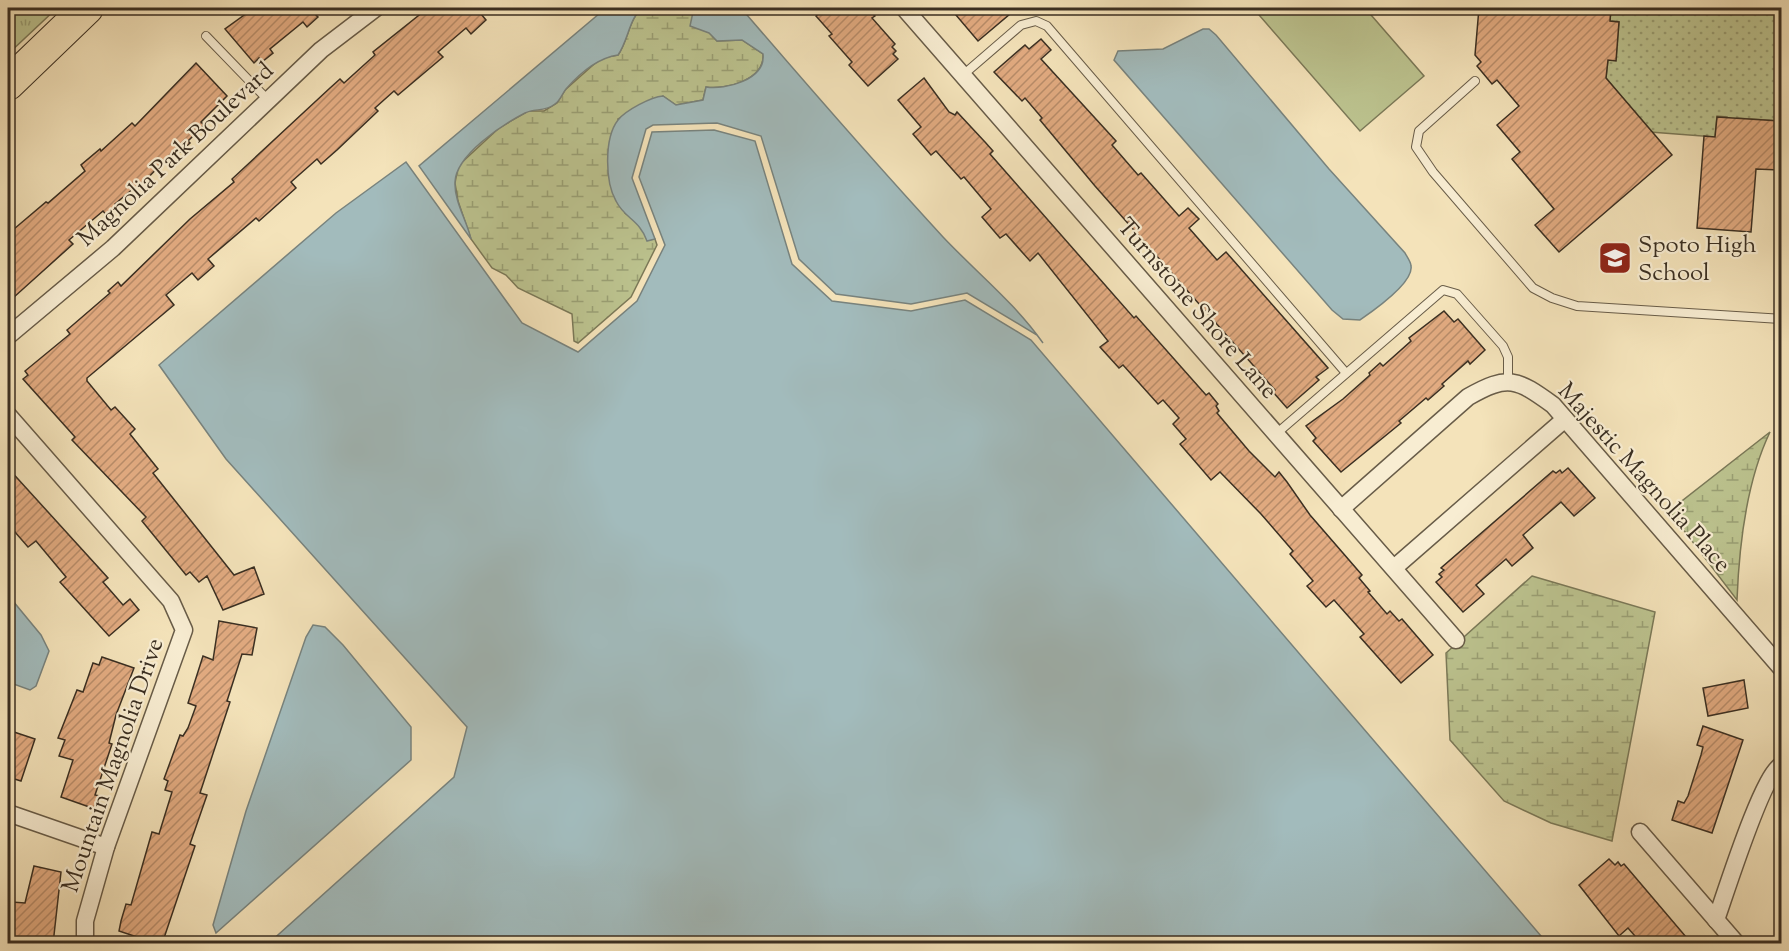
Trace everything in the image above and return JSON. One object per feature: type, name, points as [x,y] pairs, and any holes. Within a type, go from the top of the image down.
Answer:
[{"type":"highway","points":[[8,84],[87,8]]},
{"type":"street","name":"Magnolia Park Boulevard","points":[[8,336],[113,248],[267,99],[321,51],[376,8]]},
{"type":"street","name":"Turnstone Shore Lane","points":[[904,8],[1456,640]]},
{"type":"street","name":"Majestic Magnolia Place","points":[[1508,381],[1529,388],[1553,405],[1782,669]]},
{"type":"street","points":[[1341,508],[1468,397],[1487,386],[1508,381]]},
{"type":"street","name":"Mountain Magnolia Drive","points":[[8,415],[171,601],[184,630],[106,847],[86,921],[86,944]]},
{"type":"street","points":[[1394,568],[1565,419]]},
{"type":"street","points":[[1716,920],[1762,790],[1776,767],[1782,765]]},
{"type":"street","points":[[8,813],[106,847]]},
{"type":"street","points":[[1640,832],[1737,944]]},
{"type":"lane","points":[[963,75],[1021,26],[1036,21],[1047,26],[1346,373]]},
{"type":"lane","points":[[206,36],[267,99]]},
{"type":"lane","points":[[1475,81],[1419,131],[1416,147],[1433,172],[1533,288],[1570,305],[1782,319]]},
{"type":"lane","points":[[1276,434],[1436,295],[1448,290],[1457,294],[1503,346],[1508,357],[1508,381]]},
{"type":"green space","points":[[8,8],[57,8],[8,54]]},
{"type":"green space","points":[[643,8],[698,8],[693,12],[717,41],[742,40],[763,54],[762,63],[758,71],[743,81],[724,87],[706,87],[703,100],[676,105],[663,96],[618,119],[625,213],[642,226],[647,240],[655,239],[657,245],[631,297],[578,343],[574,341],[572,314],[518,288],[506,275],[492,268],[471,239],[458,201],[455,183],[458,166],[499,128],[528,111],[544,111],[557,103],[565,90],[601,58],[618,55],[635,17]]},
{"type":"green space","points":[[1253,8],[1365,8],[1424,76],[1360,131]]},
{"type":"green space","points":[[1611,8],[1781,8],[1781,121],[1737,118],[1735,139],[1726,138],[1727,117],[1717,116],[1715,137],[1650,132],[1606,78],[1608,60],[1616,60],[1619,22],[1610,21]]},
{"type":"green space","points":[[1770,432],[1755,471],[1750,492],[1740,558],[1737,600],[1669,511]]},
{"type":"green space","points":[[1532,576],[1655,612],[1612,841],[1551,823],[1504,801],[1450,740],[1446,653]]},
{"type":"water","points":[[606,8],[643,8],[635,17],[618,55],[603,59],[589,67],[551,106],[529,112],[504,125],[472,151],[457,172],[455,189],[471,239],[419,166]]},
{"type":"water","points":[[698,8],[741,8],[917,209],[1008,301],[1037,335],[967,293],[911,304],[836,294],[799,259],[761,136],[717,123],[653,125],[646,129],[632,178],[655,239],[647,241],[640,228],[620,207],[612,193],[608,172],[608,149],[613,128],[618,120],[633,108],[658,97],[663,96],[676,105],[703,100],[706,87],[723,87],[743,81],[758,71],[762,63],[763,54],[742,40],[717,41],[709,33],[690,26],[693,12]]},
{"type":"water","points":[[1203,29],[1209,29],[1216,35],[1329,169],[1409,259],[1410,273],[1400,288],[1360,320],[1343,319],[1332,310],[1114,60],[1118,51],[1163,49]]},
{"type":"water","points":[[714,130],[755,141],[792,264],[832,301],[911,311],[965,300],[1031,340],[1547,943],[269,943],[454,777],[467,727],[226,459],[159,365],[336,213],[406,162],[522,323],[578,352],[637,301],[665,245],[639,177],[652,132]]},
{"type":"water","points":[[8,595],[41,635],[49,651],[36,686],[30,690],[8,682]]},
{"type":"water","points":[[313,625],[325,627],[343,645],[411,727],[411,760],[216,933],[213,925],[246,811],[306,637]]},
{"type":"building","points":[[254,8],[323,8],[315,14],[318,17],[307,27],[303,22],[270,49],[273,53],[262,62],[259,58],[254,63],[225,29]]},
{"type":"building","points":[[428,8],[476,8],[486,20],[471,34],[466,28],[438,52],[443,57],[398,95],[394,91],[375,108],[378,111],[321,164],[317,159],[291,182],[296,188],[259,221],[256,218],[208,259],[214,266],[198,280],[192,273],[166,295],[174,305],[87,378],[111,410],[115,407],[135,429],[130,434],[158,469],[153,473],[234,575],[254,567],[264,594],[223,610],[207,576],[199,582],[190,572],[186,575],[142,521],[146,517],[72,440],[75,437],[23,379],[28,375],[25,371],[70,334],[67,330],[110,293],[108,291],[118,282],[121,286],[190,219],[234,182],[232,179],[330,88],[340,79],[344,83],[375,55],[373,52]]},
{"type":"building","points":[[825,8],[867,8],[875,16],[872,18],[895,44],[892,47],[896,51],[893,54],[898,59],[868,86],[849,65],[852,62],[829,36],[832,34],[816,16]]},
{"type":"building","points":[[950,8],[1017,8],[978,41]]},
{"type":"building","points":[[1479,8],[1611,8],[1610,21],[1619,22],[1616,61],[1608,60],[1606,78],[1672,155],[1559,252],[1535,225],[1554,209],[1512,159],[1520,152],[1497,125],[1519,106],[1497,80],[1492,84],[1477,66],[1481,62],[1475,55]]},
{"type":"building","points":[[1041,39],[1051,50],[1041,59],[1116,141],[1112,145],[1138,175],[1141,173],[1179,216],[1188,208],[1199,219],[1189,228],[1217,260],[1226,252],[1328,368],[1316,377],[1319,380],[1287,408],[1273,392],[1275,390],[1095,186],[1040,120],[1042,118],[1025,98],[1022,101],[994,72],[1025,45],[1029,49]]},
{"type":"building","points":[[196,63],[227,96],[201,122],[204,125],[188,141],[190,143],[180,152],[176,149],[136,190],[134,188],[115,204],[118,207],[108,217],[103,211],[69,240],[73,244],[13,298],[8,291],[8,221],[14,229],[46,202],[48,203],[85,171],[81,165],[100,149],[101,151],[132,123],[135,126]]},
{"type":"building","points":[[924,78],[949,112],[955,115],[957,112],[993,151],[990,154],[1134,318],[1136,316],[1206,395],[1209,393],[1218,404],[1217,413],[1249,451],[1275,477],[1279,472],[1310,515],[1362,575],[1359,578],[1387,614],[1390,611],[1399,621],[1402,619],[1433,655],[1401,683],[1360,637],[1364,634],[1334,600],[1326,607],[1307,586],[1313,581],[1290,554],[1293,551],[1261,514],[1220,472],[1211,480],[1180,444],[1186,439],[1173,424],[1179,418],[1163,400],[1158,404],[1123,365],[1119,368],[1100,347],[1108,341],[1038,253],[1030,261],[1006,234],[1000,238],[982,217],[991,209],[964,177],[961,179],[936,151],[931,155],[913,134],[921,127],[898,100]]},
{"type":"building","points":[[1717,117],[1782,121],[1782,170],[1756,169],[1751,232],[1697,228],[1704,136],[1715,137]]},
{"type":"building","points":[[1444,311],[1454,322],[1458,319],[1485,350],[1470,364],[1468,361],[1428,400],[1426,398],[1399,421],[1401,423],[1341,472],[1313,441],[1316,438],[1306,426],[1343,399],[1380,363],[1383,366],[1411,341],[1409,338]]},
{"type":"building","points":[[8,468],[108,578],[103,582],[123,605],[130,599],[139,610],[109,636],[60,582],[66,577],[36,541],[28,547],[8,524]]},
{"type":"building","points":[[1568,468],[1595,498],[1574,516],[1561,502],[1523,535],[1533,548],[1512,566],[1506,559],[1476,585],[1484,594],[1463,612],[1436,582],[1442,577],[1439,574],[1444,570],[1441,568],[1553,471],[1556,473],[1560,470],[1562,473]]},
{"type":"building","points":[[219,621],[257,628],[252,655],[242,654],[227,701],[230,702],[200,793],[207,795],[190,844],[195,846],[162,944],[158,944],[119,931],[126,904],[131,905],[152,832],[159,834],[172,792],[165,790],[168,781],[164,779],[180,735],[183,736],[188,728],[196,706],[188,703],[203,656],[213,660]]},
{"type":"building","points":[[102,657],[134,668],[116,715],[109,743],[112,744],[95,795],[100,796],[95,809],[61,797],[73,760],[59,756],[65,740],[58,738],[77,690],[83,692],[93,663],[99,665]]},
{"type":"building","points":[[1744,680],[1748,708],[1708,716],[1703,688]]},
{"type":"building","points":[[1703,726],[1743,740],[1712,833],[1672,820],[1678,801],[1684,803],[1688,796],[1703,747],[1697,745]]},
{"type":"building","points":[[8,730],[35,739],[21,781],[8,777]]},
{"type":"building","points":[[1609,859],[1615,865],[1618,862],[1621,866],[1624,864],[1692,944],[1642,944],[1628,928],[1619,936],[1579,885]]},
{"type":"building","points":[[34,866],[61,872],[53,944],[9,944],[12,902],[25,903]]},
{"type":"place","name":"Spoto High School","points":[[1615,258]]}]
